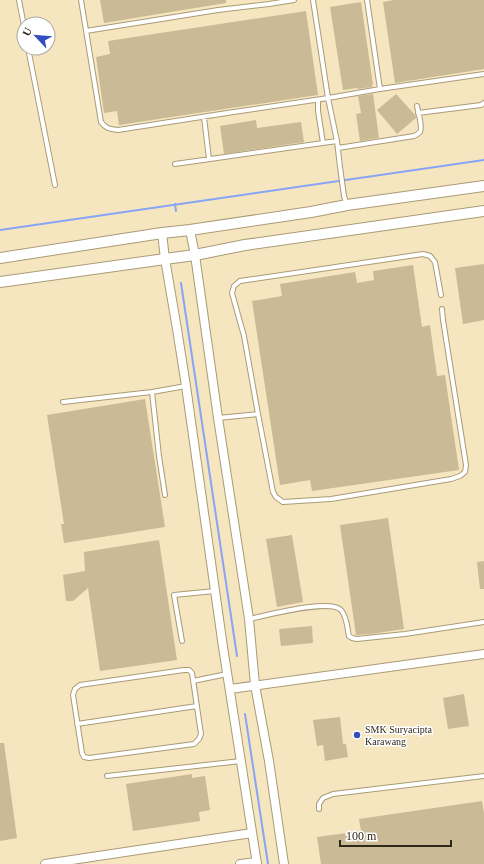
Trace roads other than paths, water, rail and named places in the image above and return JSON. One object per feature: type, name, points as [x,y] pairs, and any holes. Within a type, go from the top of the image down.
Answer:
[{"type":"street","points":[[0,258],[162,232],[190,230],[311,212],[346,201],[484,186]]},
{"type":"street","points":[[0,282],[195,255],[245,246],[484,210]]},
{"type":"street","points":[[190,230],[249,619],[255,685],[269,761],[284,864]]},
{"type":"street","points":[[162,232],[186,386],[227,674],[257,863],[240,864]]},
{"type":"street","points":[[230,689],[484,654]]},
{"type":"street","points":[[45,864],[252,833]]},
{"type":"lane","points":[[19,0],[22,16]]},
{"type":"lane","points":[[81,0],[101,122],[104,127],[109,129],[118,130],[484,74]]},
{"type":"lane","points":[[86,31],[218,10],[294,0]]},
{"type":"lane","points":[[313,0],[328,98],[338,141],[340,167],[346,201]]},
{"type":"lane","points":[[367,0],[380,89]]},
{"type":"lane","points":[[30,56],[55,186]]},
{"type":"lane","points":[[318,100],[318,111],[323,143]]},
{"type":"lane","points":[[418,113],[481,105],[484,103]]},
{"type":"lane","points":[[338,148],[414,136],[418,134],[421,126],[417,106]]},
{"type":"lane","points":[[204,117],[209,159]]},
{"type":"lane","points":[[175,164],[338,141]]},
{"type":"lane","points":[[441,295],[435,262],[430,256],[424,254],[240,281],[234,286],[232,293],[244,336],[273,492],[276,497],[283,502],[331,499],[451,479],[460,476],[465,472],[466,465],[442,309]]},
{"type":"lane","points":[[63,402],[152,392],[186,386]]},
{"type":"lane","points":[[152,392],[165,495]]},
{"type":"lane","points":[[218,418],[258,414]]},
{"type":"lane","points":[[182,641],[174,595],[215,591]]},
{"type":"lane","points":[[249,619],[312,606],[334,606],[340,609],[346,618],[349,636],[356,639],[405,634],[484,622]]},
{"type":"lane","points":[[184,670],[189,670],[192,673],[193,681],[201,734],[199,739],[194,744],[89,758],[84,757],[82,753],[73,695],[75,689],[80,685],[184,670]]},
{"type":"lane","points":[[193,681],[227,674]]},
{"type":"lane","points":[[77,724],[197,706]]},
{"type":"lane","points":[[106,776],[241,760]]},
{"type":"lane","points":[[319,809],[319,804],[323,798],[333,794],[484,776]]},
{"type":"waterway","points":[[0,230],[484,160]]},
{"type":"waterway","points":[[175,204],[176,211]]},
{"type":"waterway","points":[[181,283],[237,656]]},
{"type":"waterway","points":[[245,714],[268,864]]},
{"type":"place","name":"SMK Suryacipta Karawang","points":[[357,735]]}]
